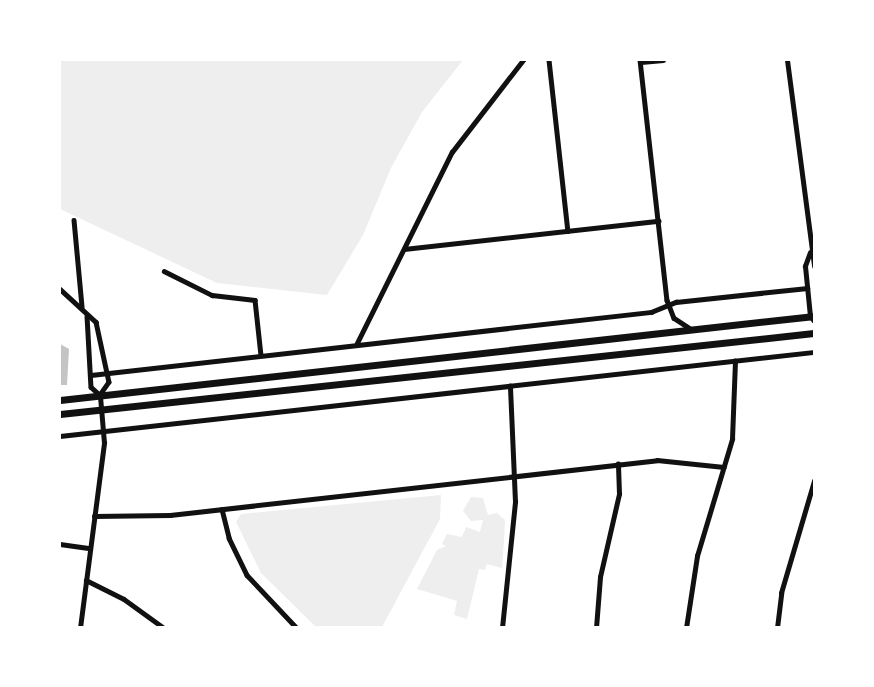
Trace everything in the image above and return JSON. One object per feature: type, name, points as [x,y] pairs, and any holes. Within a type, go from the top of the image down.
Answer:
[{"type":"main road","points":[[60,400],[692,329],[813,318]]},
{"type":"main road","points":[[60,414],[814,334]]},
{"type":"street","points":[[357,344],[452,152],[523,60]]},
{"type":"street","points":[[549,60],[568,231]]},
{"type":"street","points":[[663,60],[640,61],[668,304],[674,318],[692,329]]},
{"type":"street","points":[[787,60],[810,252],[814,266]]},
{"type":"street","points":[[74,220],[82,308]]},
{"type":"street","points":[[404,249],[658,221]]},
{"type":"street","points":[[810,252],[805,265],[813,318]]},
{"type":"street","points":[[164,271],[212,295],[255,300],[261,355]]},
{"type":"street","points":[[90,375],[651,312],[668,304],[807,288]]},
{"type":"street","points":[[60,289],[96,322],[108,382],[100,395],[103,431],[80,628]]},
{"type":"street","points":[[87,316],[91,387],[100,395]]},
{"type":"street","points":[[60,436],[814,352]]},
{"type":"street","points":[[686,628],[693,573],[736,415],[735,361]]},
{"type":"street","points":[[502,628],[512,551],[515,475],[510,386]]},
{"type":"street","points":[[94,516],[152,517],[618,464],[685,460],[724,467]]},
{"type":"street","points":[[596,628],[603,562],[619,494],[618,464]]},
{"type":"street","points":[[776,628],[781,593],[814,481]]},
{"type":"street","points":[[222,509],[234,550],[247,575],[297,628]]},
{"type":"street","points":[[60,544],[90,548]]},
{"type":"street","points":[[86,580],[124,599],[164,628]]},
{"type":"shaded area","points":[[60,60],[463,60],[422,112],[391,168],[363,235],[327,295],[217,283],[60,209]]},
{"type":"shaded area","points":[[441,495],[440,519],[382,627],[316,627],[261,573],[236,522],[241,514]]},
{"type":"shaded area","points":[[471,497],[483,498],[488,515],[497,513],[505,520],[502,568],[487,564],[485,570],[479,569],[467,619],[454,615],[457,601],[417,589],[437,550],[446,546],[442,544],[447,534],[462,537],[466,527],[480,532],[483,520],[471,521],[463,511]]},
{"type":"building","points":[[60,344],[69,349],[67,385],[60,385]]}]
